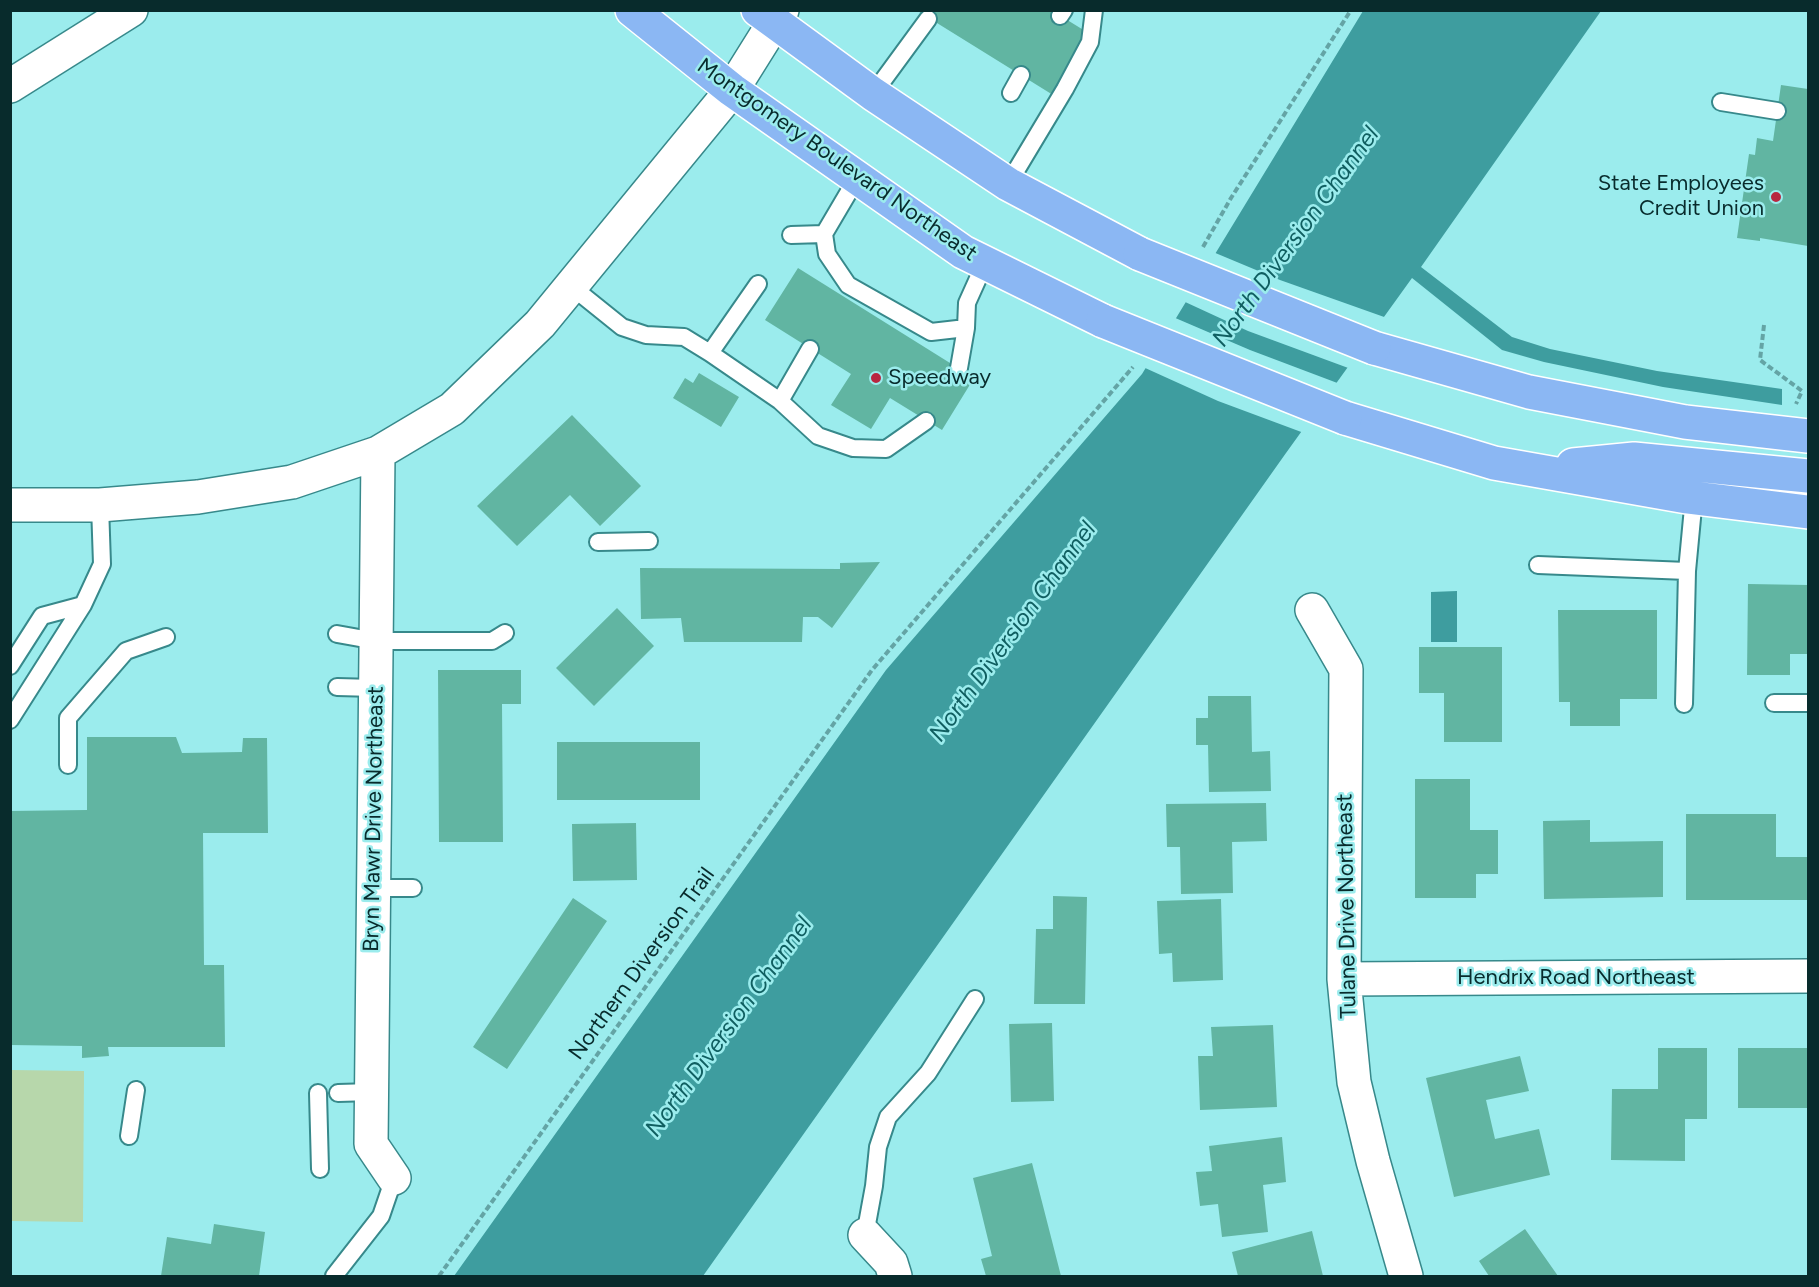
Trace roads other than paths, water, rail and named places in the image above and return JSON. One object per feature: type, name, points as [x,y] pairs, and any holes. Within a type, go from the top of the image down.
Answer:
[{"type":"main road","name":"Montgomery Boulevard Northeast","points":[[632,10],[732,90],[963,252],[1103,321],[1345,418],[1494,462],[1694,497],[1809,512]]},
{"type":"main road","points":[[771,15],[873,94],[1008,184],[1140,254],[1374,348],[1529,392],[1685,422],[1801,423]]},
{"type":"main road","points":[[1523,468],[1634,459],[1809,476]]},
{"type":"street","points":[[10,86],[131,10]]},
{"type":"street","points":[[10,505],[100,505],[198,497],[292,482],[378,453],[452,409],[540,324],[732,90],[771,15]]},
{"type":"street","name":"Bryn Mawr Drive Northeast","points":[[378,453],[371,1143],[394,1178]]},
{"type":"street","name":"Tulane Drive Northeast","points":[[1312,610],[1346,669],[1344,979],[1354,1082],[1373,1161],[1407,1276]]},
{"type":"street","name":"Hendrix Road Northeast","points":[[1344,979],[1809,976]]},
{"type":"street","points":[[865,1235],[891,1263],[895,1276]]},
{"type":"lane","points":[[1008,184],[1065,89],[1090,42],[1094,10]]},
{"type":"lane","points":[[873,94],[928,19]]},
{"type":"lane","points":[[1011,93],[1021,75]]},
{"type":"lane","points":[[1721,102],[1777,111]]},
{"type":"lane","points":[[856,178],[824,234],[827,254],[845,291],[932,332],[966,328]]},
{"type":"lane","points":[[791,235],[824,234]]},
{"type":"lane","points":[[959,368],[966,328],[967,303],[985,263]]},
{"type":"lane","points":[[710,353],[758,284]]},
{"type":"lane","points":[[571,286],[622,327],[645,335],[684,338],[710,353],[780,401],[818,436],[853,448],[886,449],[926,421]]},
{"type":"lane","points":[[780,401],[810,349]]},
{"type":"lane","points":[[1684,704],[1686,571],[1694,497]]},
{"type":"lane","points":[[10,720],[83,605],[102,564],[100,505]]},
{"type":"lane","points":[[598,542],[649,541]]},
{"type":"lane","points":[[1538,565],[1686,571]]},
{"type":"lane","points":[[10,666],[42,616],[83,605]]},
{"type":"lane","points":[[337,634],[376,641],[492,641],[505,633]]},
{"type":"lane","points":[[69,765],[69,718],[126,651],[166,637]]},
{"type":"lane","points":[[337,687],[375,688]]},
{"type":"lane","points":[[1774,703],[1809,703]]},
{"type":"lane","points":[[374,888],[413,888]]},
{"type":"lane","points":[[865,1235],[878,1147],[888,1118],[928,1073],[975,999]]},
{"type":"lane","points":[[129,1136],[136,1090]]},
{"type":"lane","points":[[338,1094],[372,1092]]},
{"type":"lane","points":[[318,1094],[320,1169]]},
{"type":"lane","points":[[334,1276],[381,1216],[394,1178]]},
{"type":"water","name":"North Diversion Channel","points":[[1363,11],[1601,11],[1421,267],[1512,337],[1550,349],[1657,371],[1782,389],[1782,405],[1663,387],[1544,362],[1502,350],[1412,278],[703,1276],[454,1276],[886,670],[1142,374]]},
{"type":"water","points":[[1457,591],[1457,642],[1431,642],[1431,592]]},
{"type":"place","name":"State Employees Credit Union","points":[[1776,197]]},
{"type":"place","name":"Speedway","points":[[876,378]]}]
